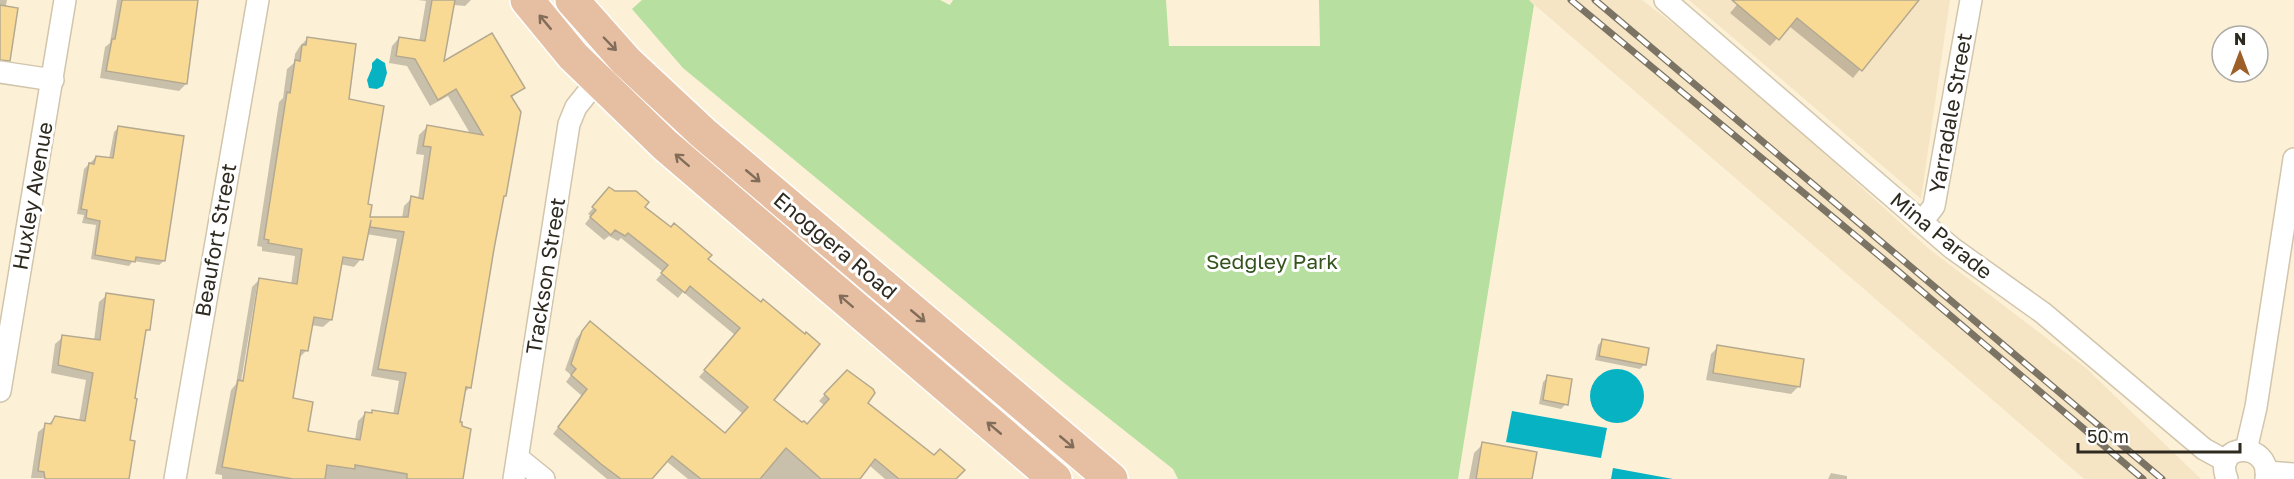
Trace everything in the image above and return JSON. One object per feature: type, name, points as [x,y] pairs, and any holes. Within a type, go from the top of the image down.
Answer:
[{"type":"main road","name":"Enoggera Road","points":[[527,0],[573,56],[597,81],[696,172],[1055,479]]},
{"type":"main road","name":"Enoggera Road","points":[[572,0],[626,61],[703,133],[1111,479]]},
{"type":"street","name":"Huxley Avenue","points":[[0,391],[65,0]]},
{"type":"street","name":"Beaufort Street","points":[[175,479],[258,0]]},
{"type":"street","name":"Mina Parade","points":[[1665,0],[1952,248],[2052,321],[2226,470],[2232,453],[2246,450]]},
{"type":"street","name":"Yarradale Street","points":[[1922,222],[1934,206],[1971,0]]},
{"type":"street","points":[[0,72],[53,81]]},
{"type":"street","name":"Trackson Street","points":[[516,469],[569,124],[576,107],[597,81]]},
{"type":"street","points":[[2294,159],[2256,407],[2246,450],[2261,458],[2265,465],[2266,476],[2294,474]]},
{"type":"street","points":[[516,469],[544,479]]},
{"type":"shaded area","points":[[1529,0],[1642,0],[1731,68],[1928,248],[2086,368],[2201,479],[2084,479]]},
{"type":"shaded area","points":[[1689,0],[1950,0],[1921,199]]},
{"type":"green space","name":"Sedgley Park","points":[[642,0],[940,0],[950,5],[953,0],[1166,0],[1169,46],[1320,46],[1319,0],[1529,0],[1534,5],[1458,479],[1178,479],[1173,469],[1063,382],[683,68],[632,9]]},
{"type":"water","points":[[377,58],[385,63],[387,73],[383,86],[377,89],[369,88],[367,80],[372,63]]},
{"type":"water","points":[[1617,369],[1627,371],[1636,377],[1642,386],[1644,396],[1642,406],[1636,415],[1627,421],[1617,423],[1607,421],[1598,415],[1592,406],[1590,396],[1592,386],[1598,377],[1607,371]]},
{"type":"water","points":[[1512,411],[1607,428],[1601,458],[1506,442]]},
{"type":"water","points":[[1613,468],[1673,479],[1611,479]]},
{"type":"building","points":[[122,0],[198,0],[187,84],[106,71]]},
{"type":"building","points":[[432,0],[455,0],[444,61],[492,33],[525,88],[511,96],[521,112],[494,249],[471,388],[466,387],[460,422],[462,426],[471,429],[463,479],[407,479],[407,474],[355,465],[355,469],[327,465],[325,479],[293,479],[222,467],[238,380],[243,381],[259,278],[297,284],[302,249],[268,243],[269,240],[264,239],[287,92],[290,93],[295,60],[300,61],[302,45],[306,45],[307,37],[356,44],[349,99],[384,106],[368,204],[372,205],[370,217],[408,217],[411,196],[423,199],[431,147],[423,146],[427,125],[483,135],[456,89],[438,100],[415,59],[396,56],[399,37],[425,41]],"holes":[[[371,220],[370,227],[404,232],[378,369],[406,373],[398,414],[372,410],[372,413],[365,412],[360,440],[308,431],[313,402],[293,398],[301,350],[308,351],[314,317],[332,320],[343,257],[363,260]]]},
{"type":"building","points":[[1732,0],[1919,0],[1862,71],[1797,18],[1779,40]]},
{"type":"building","points":[[0,5],[18,8],[10,61],[0,60]]},
{"type":"building","points":[[118,126],[184,136],[165,261],[136,257],[135,262],[95,255],[100,221],[86,218],[87,210],[81,209],[89,163],[94,164],[96,156],[113,158]]},
{"type":"building","points":[[609,187],[615,191],[636,191],[649,202],[645,207],[671,227],[674,223],[712,255],[708,259],[761,302],[763,299],[820,344],[774,400],[807,424],[829,399],[824,394],[847,370],[873,389],[875,393],[868,403],[934,455],[940,449],[965,470],[956,479],[899,479],[875,459],[860,479],[821,479],[786,448],[760,479],[701,479],[672,456],[652,479],[621,479],[601,464],[558,427],[587,389],[571,375],[576,369],[571,364],[582,331],[590,321],[725,433],[748,407],[704,370],[740,328],[690,286],[685,293],[661,273],[668,265],[628,233],[625,236],[615,230],[611,235],[590,217],[596,210],[592,207]]},
{"type":"building","points":[[106,293],[154,300],[150,330],[146,330],[135,398],[137,399],[130,440],[135,441],[129,479],[45,479],[44,472],[38,471],[45,423],[51,424],[55,416],[85,421],[93,373],[58,365],[62,335],[100,340]]},
{"type":"building","points":[[1602,339],[1649,348],[1646,365],[1599,356]]},
{"type":"building","points":[[1717,345],[1804,359],[1800,387],[1713,373]]},
{"type":"building","points":[[1547,375],[1572,379],[1568,405],[1543,400]]},
{"type":"building","points":[[1482,442],[1537,452],[1532,479],[1476,479]]},
{"type":"railway","points":[[1571,0],[1899,272],[2143,479]]},
{"type":"railway","points":[[1595,0],[2162,479]]}]
